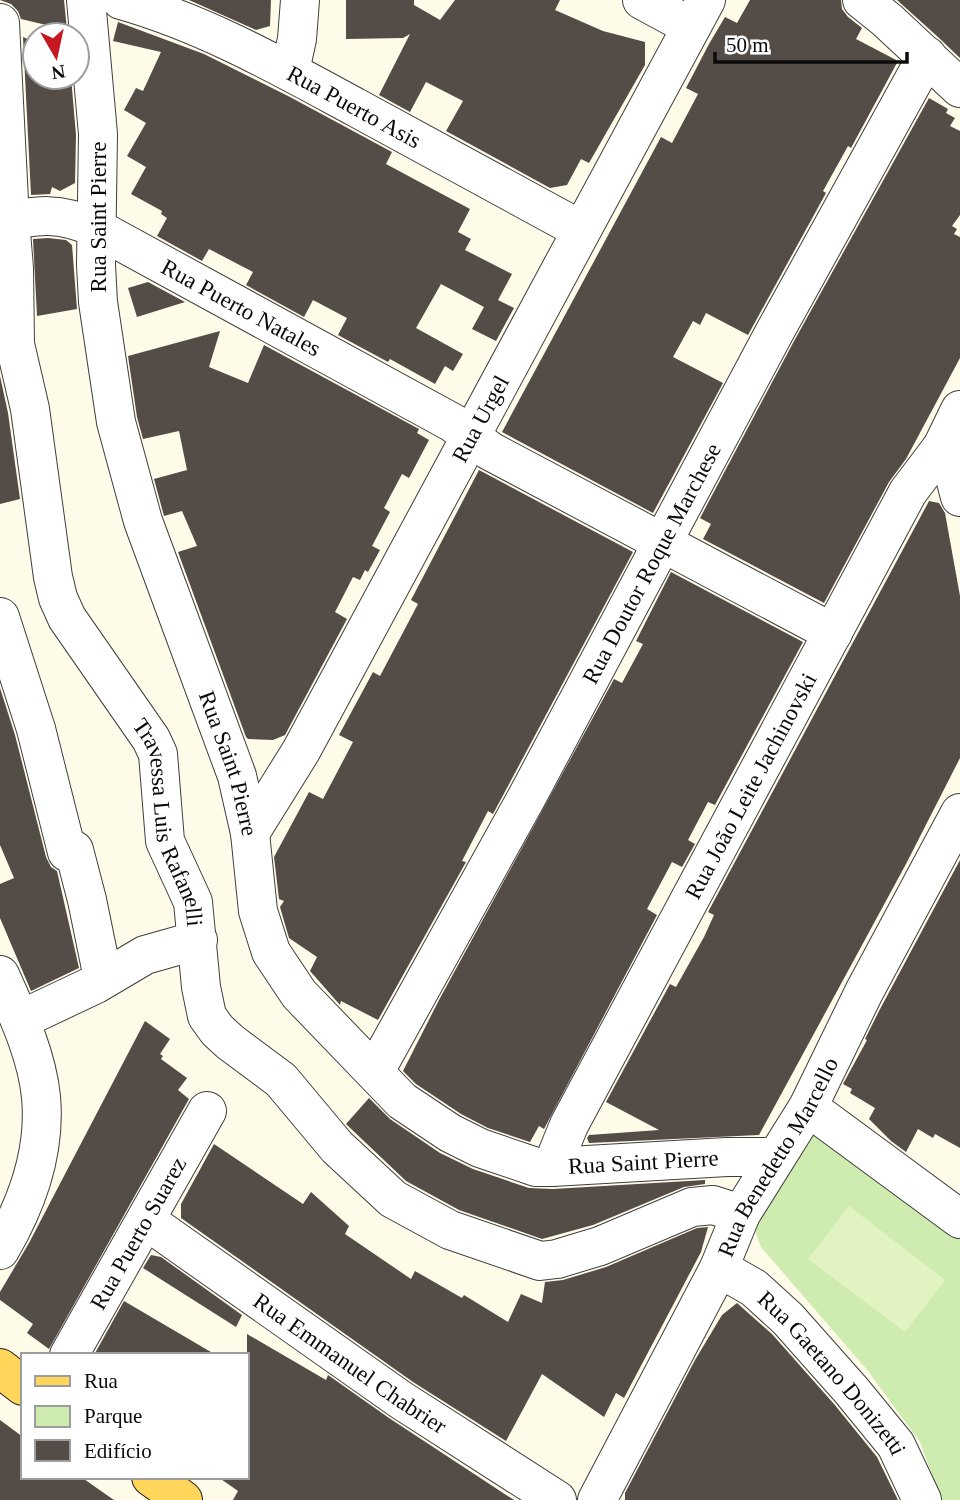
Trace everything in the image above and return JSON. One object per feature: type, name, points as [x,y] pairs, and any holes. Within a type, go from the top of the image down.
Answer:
[{"type":"main road","points":[[0,1368],[21,1384]]},
{"type":"main road","points":[[154,1479],[183,1500]]},
{"type":"street","name":"Rua Saint Pierre","points":[[86,0],[98,134],[97,290],[116,422],[143,521],[237,776],[250,833],[258,911],[271,953],[299,993],[402,1101],[460,1138],[508,1160],[536,1167],[552,1167],[727,1157],[776,1157]]},
{"type":"street","name":"Rua Puerto Asis","points":[[121,0],[160,11],[210,32],[290,71],[581,230]]},
{"type":"street","points":[[290,71],[297,39],[300,0]]},
{"type":"street","points":[[642,0],[698,13]]},
{"type":"street","points":[[862,0],[960,88]]},
{"type":"street","name":"Rua Urgel","points":[[250,833],[301,751],[698,13]]},
{"type":"street","name":"Travessa Luis Rafanelli","points":[[0,23],[5,222],[15,268],[16,354],[31,413],[58,598],[67,618],[151,739],[158,754],[165,841],[193,902],[201,987],[207,1016],[217,1030],[281,1080],[330,1139],[369,1179],[393,1199],[450,1230],[530,1259],[547,1261],[600,1246],[692,1208],[713,1205],[741,1214]]},
{"type":"street","name":"Rua Doutor Roque Marchese","points":[[375,1071],[528,795],[774,333],[926,55]]},
{"type":"street","name":"Rua Puerto Natales","points":[[5,222],[58,216],[73,218],[96,228],[407,397],[471,435],[490,451],[833,633]]},
{"type":"street","name":"Rua João Leite Jachinovski","points":[[552,1167],[569,1125],[908,492],[942,447],[960,410]]},
{"type":"street","points":[[942,447],[954,474],[960,497]]},
{"type":"street","points":[[0,617],[36,729],[67,852],[74,850],[103,978]]},
{"type":"street","name":"Rua Benedetto Marcello","points":[[597,1500],[719,1268],[741,1214],[808,1107],[864,992],[960,813]]},
{"type":"street","points":[[20,1020],[96,984],[145,955],[198,940]]},
{"type":"street","points":[[0,975],[20,1020],[38,1077],[42,1112],[32,1179],[25,1200],[0,1250]]},
{"type":"street","points":[[808,1107],[960,1219]]},
{"type":"street","name":"Rua Puerto Suarez","points":[[70,1353],[207,1111]]},
{"type":"street","name":"Rua Emmanuel Chabrier","points":[[147,1221],[401,1400],[557,1500]]},
{"type":"street","name":"Rua Gaetano Donizetti","points":[[719,1268],[754,1288],[788,1319],[851,1390],[896,1445],[922,1500]]},
{"type":"green space","points":[[804,1126],[960,1230],[960,1500],[941,1500],[920,1442],[868,1371],[761,1247],[754,1228]]},
{"type":"green space","points":[[849,1206],[945,1280],[905,1332],[808,1259]]},
{"type":"building","points":[[0,0],[64,0],[66,21],[21,19],[11,4]]},
{"type":"building","points":[[189,0],[271,0],[270,26],[256,30]]},
{"type":"building","points":[[346,0],[414,0],[414,5],[440,20],[455,0],[560,0],[555,10],[603,31],[645,42],[645,65],[589,163],[581,159],[567,185],[550,188],[446,131],[463,101],[426,82],[410,112],[379,95],[410,34],[403,38],[346,39]]},
{"type":"building","points":[[750,0],[841,0],[842,9],[848,17],[862,28],[856,39],[898,61],[851,148],[848,146],[823,191],[826,193],[748,335],[706,313],[700,325],[693,321],[673,357],[723,383],[653,513],[502,432],[661,137],[672,143],[698,94],[686,88],[709,44],[725,17],[737,23]]},
{"type":"building","points":[[897,0],[960,0],[960,58],[938,37]]},
{"type":"building","points":[[118,22],[204,54],[290,97],[392,152],[386,164],[470,209],[458,232],[471,239],[465,250],[512,274],[498,300],[514,308],[496,341],[472,329],[484,307],[441,284],[416,328],[463,354],[453,371],[445,366],[435,384],[338,335],[347,318],[313,300],[304,317],[246,285],[253,272],[209,249],[202,261],[157,236],[167,218],[161,214],[162,211],[131,194],[146,167],[127,156],[146,123],[124,110],[136,88],[143,91],[161,52],[113,41]]},
{"type":"building","points":[[26,91],[72,91],[76,135],[75,183],[60,191],[52,187],[50,194],[31,195]]},
{"type":"building","points":[[929,98],[948,109],[946,113],[955,118],[950,126],[960,131],[960,215],[952,226],[957,229],[954,234],[960,237],[960,358],[824,603],[703,539],[711,524],[700,518],[793,343]]},
{"type":"building","points":[[33,239],[66,240],[72,245],[77,309],[37,316]]},
{"type":"building","points":[[148,282],[185,302],[137,317],[128,288]]},
{"type":"building","points":[[220,331],[209,367],[248,383],[264,345],[419,429],[417,433],[429,440],[409,478],[402,474],[384,508],[390,512],[372,546],[380,550],[368,572],[365,570],[360,580],[353,577],[335,612],[347,619],[285,735],[273,740],[246,737],[178,552],[197,546],[182,511],[164,516],[154,479],[187,470],[179,431],[143,439],[128,356]]},
{"type":"building","points":[[0,376],[20,499],[0,504]]},
{"type":"building","points":[[479,470],[633,552],[493,814],[488,811],[462,861],[466,862],[378,1020],[341,1001],[340,1005],[310,971],[317,957],[289,938],[280,907],[284,901],[279,899],[274,857],[309,792],[323,799],[353,742],[339,735],[373,672],[380,676],[418,604],[411,600]]},
{"type":"building","points":[[929,501],[939,503],[945,513],[960,596],[960,758],[906,864],[759,1135],[589,1143],[589,1135],[659,1130],[606,1102],[670,984],[676,987],[704,937],[714,915],[708,912]]},
{"type":"building","points":[[671,572],[803,642],[715,805],[708,802],[688,840],[695,844],[682,867],[672,862],[647,909],[657,915],[544,1129],[539,1126],[530,1142],[488,1128],[461,1114],[416,1084],[403,1071],[614,679],[622,683],[643,644],[636,641]]},
{"type":"building","points":[[0,688],[15,735],[46,857],[51,867],[57,871],[79,968],[31,991],[0,918],[0,884],[14,878],[0,845]]},
{"type":"building","points":[[960,860],[960,1148],[935,1134],[933,1138],[918,1129],[906,1152],[869,1119],[875,1108],[850,1093],[852,1089],[843,1084]]},
{"type":"building","points":[[145,1021],[170,1039],[160,1054],[163,1056],[161,1059],[187,1078],[178,1090],[189,1099],[49,1349],[27,1333],[33,1324],[0,1300],[0,1292],[29,1243]]},
{"type":"building","points":[[369,1098],[390,1119],[440,1153],[473,1169],[529,1188],[705,1180],[705,1184],[684,1187],[593,1225],[542,1239],[459,1210],[406,1181],[346,1124]]},
{"type":"building","points":[[214,1144],[303,1204],[311,1192],[349,1226],[345,1234],[411,1279],[415,1271],[462,1298],[464,1295],[508,1322],[521,1294],[542,1303],[545,1282],[563,1280],[606,1267],[697,1228],[708,1227],[701,1252],[624,1398],[616,1393],[604,1417],[542,1374],[506,1441],[413,1382],[181,1218],[181,1204]]},
{"type":"building","points":[[151,1255],[161,1257],[242,1315],[236,1327],[143,1268]]},
{"type":"building","points":[[124,1301],[213,1353],[95,1353]]},
{"type":"building","points":[[737,1303],[772,1334],[834,1404],[877,1457],[898,1500],[625,1500],[625,1493],[695,1360],[722,1315]]},
{"type":"building","points":[[247,1334],[326,1380],[328,1375],[514,1500],[233,1500],[238,1491],[221,1479],[248,1479]]},
{"type":"building","points":[[0,1420],[21,1436],[21,1479],[84,1479],[114,1500],[0,1500]]}]
